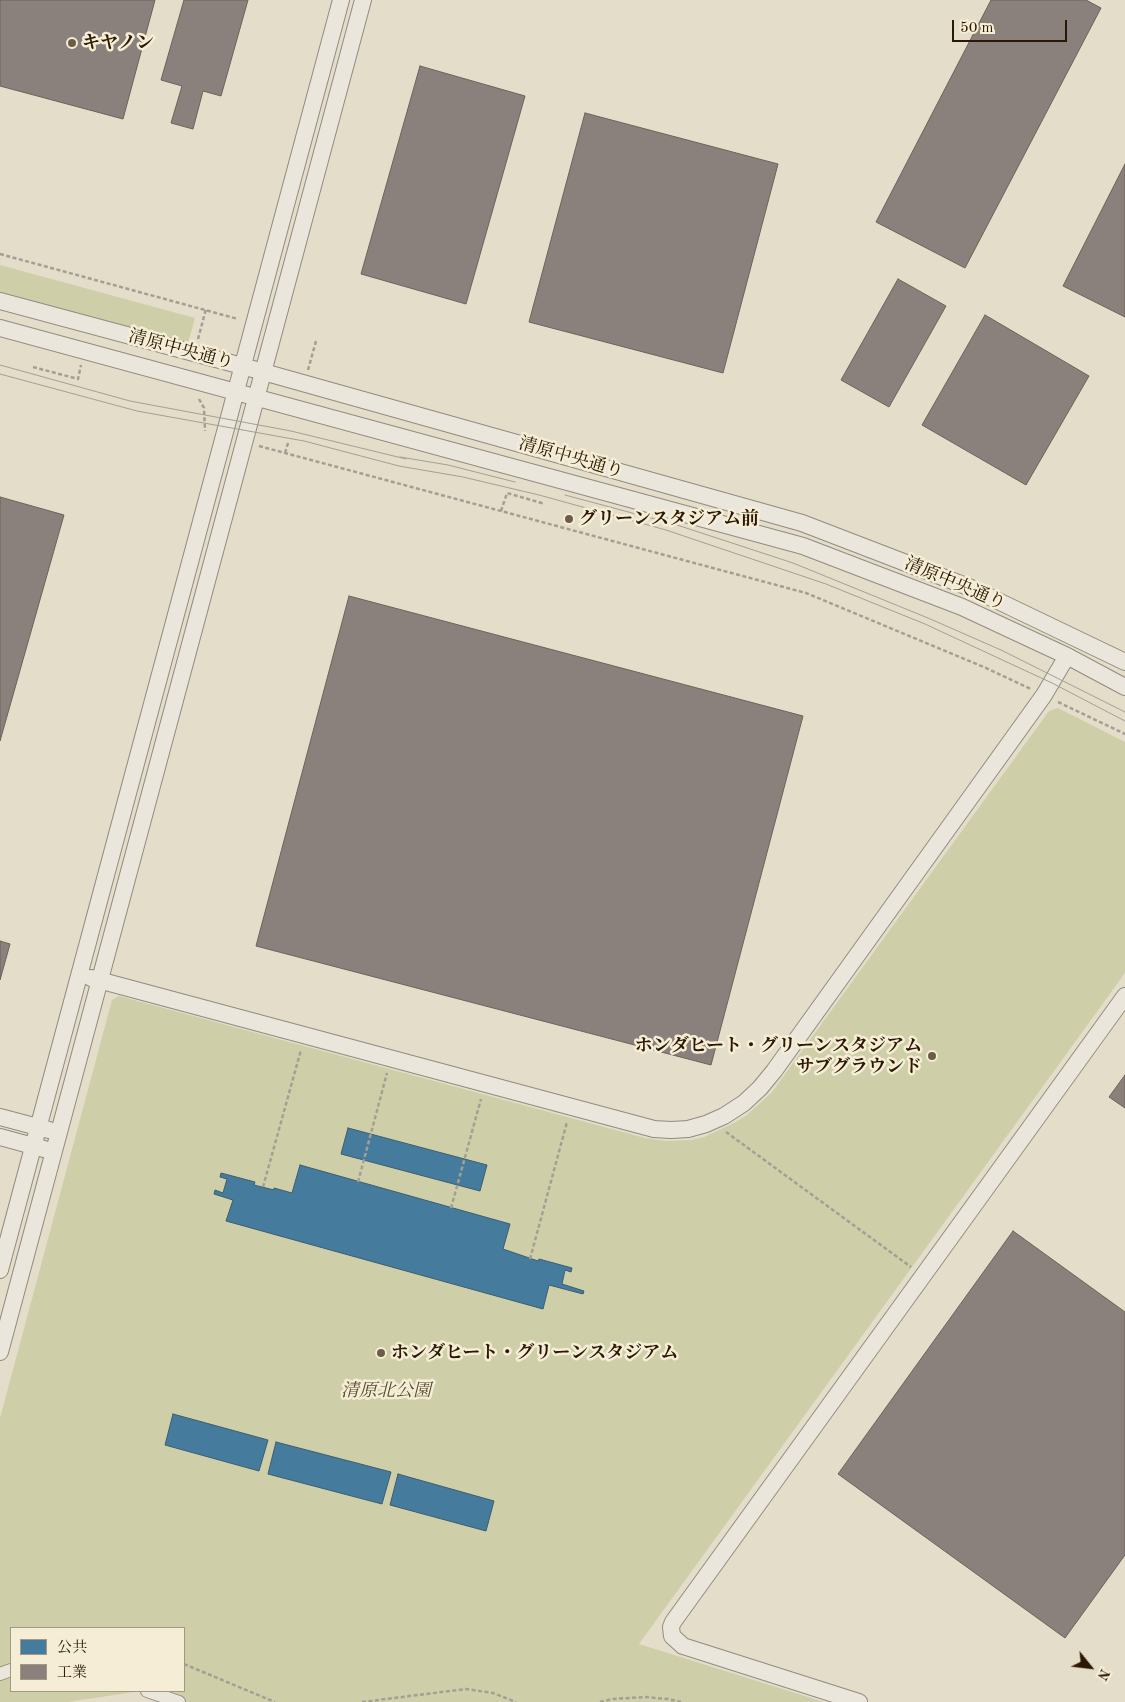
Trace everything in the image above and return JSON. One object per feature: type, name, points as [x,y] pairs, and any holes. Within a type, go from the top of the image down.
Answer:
[{"type":"street","points":[[0,1270],[341,0]]},
{"type":"street","points":[[0,1352],[364,0]]},
{"type":"street","name":"清原中央通り","points":[[0,301],[264,372],[802,523],[971,588],[1125,662]]},
{"type":"street","name":"清原中央通り","points":[[0,328],[803,546],[962,607],[1068,656],[1125,687]]},
{"type":"street","points":[[80,975],[654,1129],[680,1130],[706,1124],[724,1116],[744,1103],[774,1071],[1044,695],[1068,656]]},
{"type":"street","points":[[859,1702],[683,1646],[672,1636],[671,1627],[1125,996]]},
{"type":"street","points":[[0,1117],[59,1133]]},
{"type":"street","points":[[0,1137],[54,1152]]},
{"type":"street","points":[[149,1692],[179,1702]]},
{"type":"path","points":[[0,254],[238,319]]},
{"type":"path","points":[[197,346],[206,309]]},
{"type":"path","points":[[306,376],[316,341]]},
{"type":"path","points":[[33,367],[78,379],[82,364]]},
{"type":"path","points":[[285,453],[288,443]]},
{"type":"path","points":[[259,446],[806,593],[986,668],[1033,690]]},
{"type":"path","points":[[501,511],[507,493],[545,504]]},
{"type":"path","points":[[1057,701],[1125,734]]},
{"type":"path","points":[[263,1187],[302,1044]]},
{"type":"path","points":[[358,1182],[389,1067]]},
{"type":"path","points":[[451,1208],[482,1092]]},
{"type":"path","points":[[530,1259],[569,1116]]},
{"type":"path","points":[[720,1128],[914,1269]]},
{"type":"path","points":[[185,1664],[275,1702]]},
{"type":"path","points":[[362,1702],[466,1689],[493,1693],[516,1702]]},
{"type":"path","points":[[600,1702],[612,1699],[645,1697],[681,1702]]},
{"type":"green space","points":[[0,265],[195,318],[188,343],[0,292]]},
{"type":"green space","name":"清原北公園","points":[[1058,708],[1125,742],[1125,973],[639,1644],[824,1702],[187,1702],[160,1692],[185,1692],[185,1627],[10,1627],[10,1692],[133,1692],[68,1702],[0,1702],[0,1418],[112,1000],[119,996],[645,1138],[666,1141],[692,1140],[704,1137],[747,1115],[772,1092],[1049,711]]},
{"type":"building: 公共","points":[[348,1128],[487,1165],[480,1191],[341,1154]]},
{"type":"building: 公共","points":[[300,1165],[510,1224],[503,1249],[538,1261],[539,1259],[572,1268],[571,1272],[565,1270],[562,1284],[584,1291],[583,1294],[549,1285],[543,1309],[226,1221],[233,1200],[214,1194],[215,1190],[223,1193],[227,1179],[220,1177],[221,1173],[255,1182],[254,1185],[292,1193]]},
{"type":"building: 公共","points":[[173,1414],[268,1440],[259,1471],[165,1445]]},
{"type":"building: 公共","points":[[276,1442],[391,1472],[382,1504],[268,1474]]},
{"type":"building: 公共","points":[[398,1474],[494,1501],[486,1531],[390,1505]]},
{"type":"building: 工業","name":"キヤノン","points":[[0,0],[155,0],[123,119],[0,86]]},
{"type":"building: 工業","points":[[184,0],[248,0],[221,96],[203,91],[193,129],[171,123],[182,86],[161,80]]},
{"type":"building: 工業","points":[[991,0],[1086,0],[1101,8],[965,268],[876,222]]},
{"type":"building: 工業","points":[[420,66],[525,96],[466,304],[361,274]]},
{"type":"building: 工業","points":[[585,113],[778,164],[723,373],[529,322]]},
{"type":"building: 工業","points":[[1125,164],[1125,317],[1063,286]]},
{"type":"building: 工業","points":[[898,279],[946,306],[889,407],[841,380]]},
{"type":"building: 工業","points":[[985,315],[1089,376],[1026,485],[922,425]]},
{"type":"building: 工業","points":[[0,497],[64,515],[0,741]]},
{"type":"building: 工業","points":[[349,596],[803,716],[711,1065],[256,946]]},
{"type":"building: 工業","points":[[0,941],[10,944],[0,980]]},
{"type":"building: 工業","points":[[1125,1075],[1125,1108],[1109,1097]]},
{"type":"building: 工業","points":[[1013,1231],[1125,1312],[1125,1555],[1065,1638],[838,1474]]},
{"type":"tram line","points":[[0,365],[130,401],[291,431],[406,459]]},
{"type":"tram line","points":[[0,374],[137,411],[304,441],[399,466],[463,477],[539,495],[666,530],[826,584],[925,624],[1052,683],[1125,721]]},
{"type":"tram line","points":[[400,457],[448,465],[515,482]]},
{"type":"tram line","points":[[565,495],[677,525],[793,563],[1001,650],[1125,712]]},
{"type":"place","name":"キヤノン","points":[[72,43]]},
{"type":"place","name":"グリーンスタジアム前","points":[[569,519]]},
{"type":"place","name":"ホンダヒート・グリーンスタジアム サブグラウンド","points":[[932,1056]]},
{"type":"place","name":"ホンダヒート・グリーンスタジアム","points":[[381,1353]]}]
